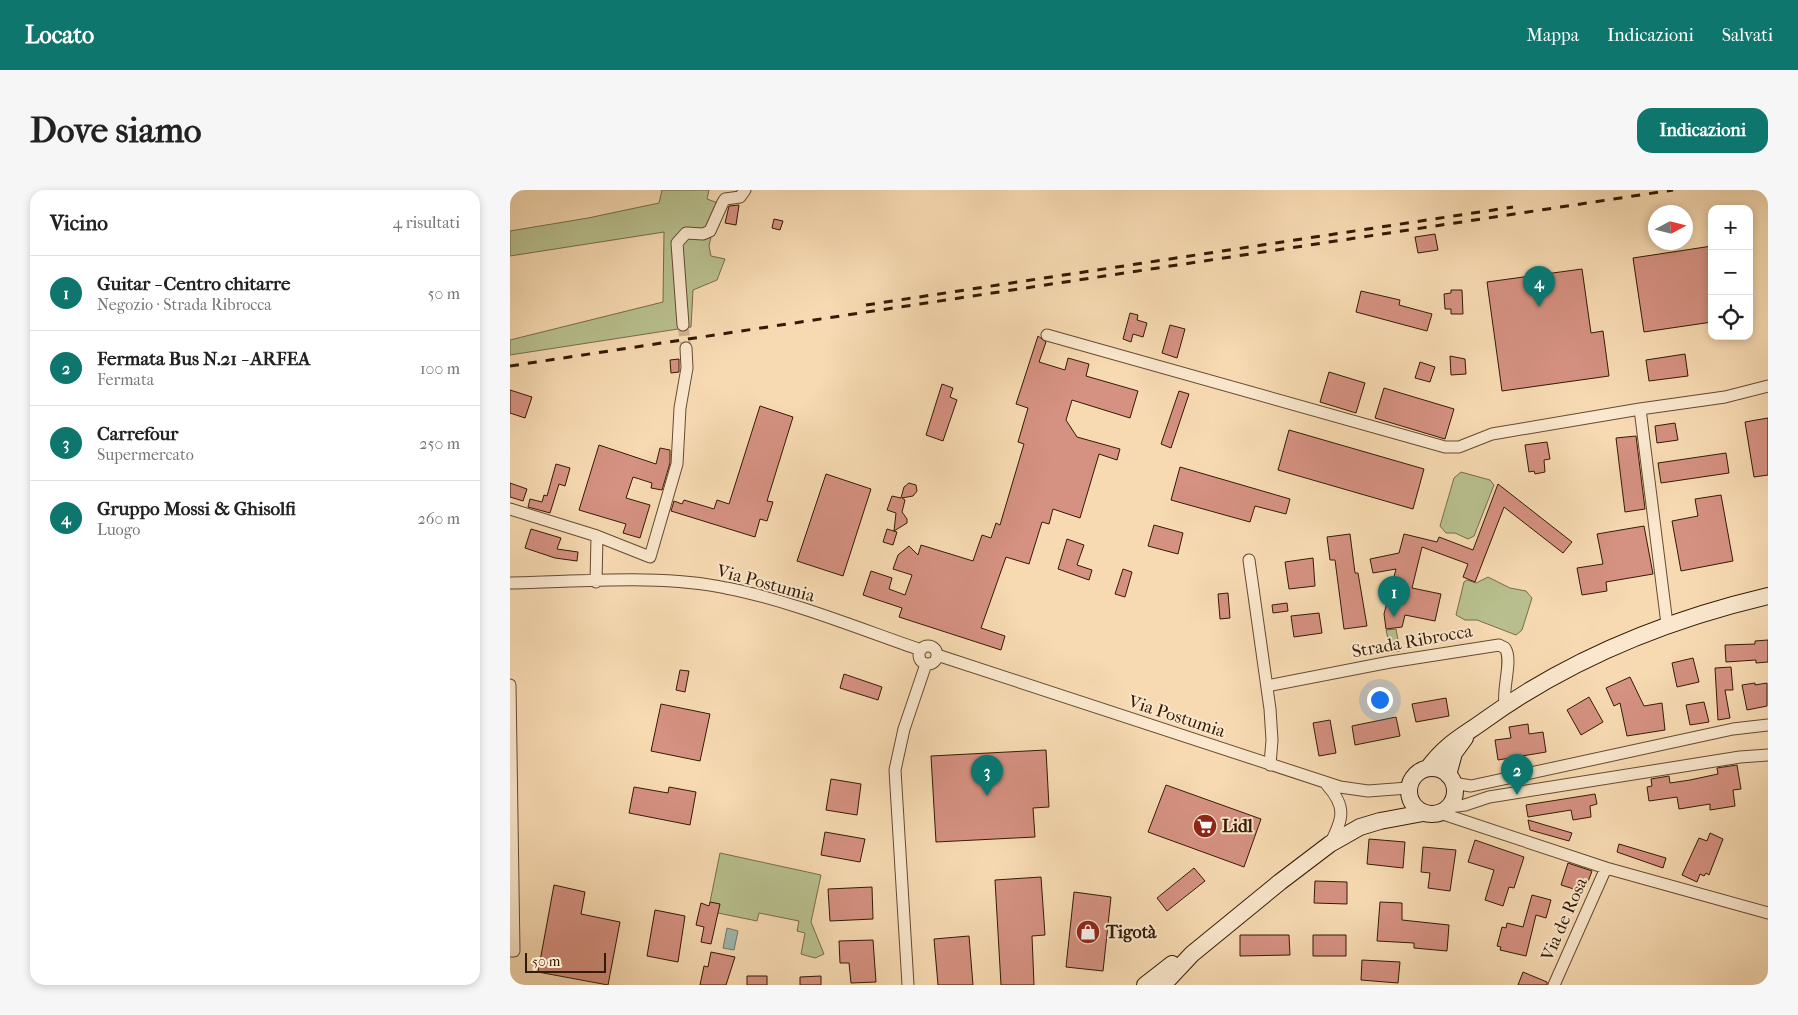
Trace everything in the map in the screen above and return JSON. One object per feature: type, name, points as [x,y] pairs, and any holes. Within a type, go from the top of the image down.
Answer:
[{"type":"main road","points":[[1380,821],[1408,791],[1415,775],[1428,768],[1445,747],[1505,705],[1594,655],[1667,624],[1768,596]]},
{"type":"main road","points":[[1162,985],[1192,954],[1330,844],[1360,827],[1380,821],[1444,810],[1454,796],[1451,779],[1454,753],[1469,732]]},
{"type":"main road","points":[[1428,768],[1435,768],[1451,779]]},
{"type":"main road","points":[[1408,791],[1411,803],[1423,813]]},
{"type":"main road","points":[[1145,985],[1163,970],[1192,954]]},
{"type":"street","points":[[683,325],[677,243],[686,233],[703,234],[710,231],[722,202],[740,197],[745,190]]},
{"type":"street","points":[[1047,335],[1445,447],[1459,447],[1492,434],[1725,396],[1768,386]]},
{"type":"street","points":[[510,509],[597,536],[650,557],[677,464],[680,408],[687,368],[686,348]]},
{"type":"street","points":[[1640,409],[1667,624]]},
{"type":"street","points":[[596,582],[597,536]]},
{"type":"street","points":[[1249,560],[1267,686],[1272,740],[1270,765]]},
{"type":"street","name":"Via Postumia","points":[[510,583],[664,581],[725,587],[921,650]]},
{"type":"street","name":"Strada Ribrocca","points":[[1267,686],[1390,662],[1499,645],[1505,648],[1510,658],[1503,691],[1505,705]]},
{"type":"street","points":[[931,647],[936,650],[937,656],[934,662],[926,664],[920,658],[921,650],[931,647]]},
{"type":"street","name":"Via Postumia","points":[[937,656],[1326,783],[1368,791],[1408,791]]},
{"type":"street","points":[[908,985],[895,770],[904,730],[926,664]]},
{"type":"street","points":[[510,685],[514,951],[510,951]]},
{"type":"street","points":[[1451,779],[1471,786],[1733,729],[1768,725]]},
{"type":"street","points":[[1444,810],[1489,797],[1740,757],[1768,755]]},
{"type":"street","points":[[1326,783],[1336,794],[1342,814],[1330,844]]},
{"type":"street","points":[[1465,805],[1465,814],[1477,824]]},
{"type":"street","points":[[1444,810],[1477,824],[1606,868],[1768,913]]},
{"type":"street","name":"Via de Rosa","points":[[1554,985],[1606,868]]},
{"type":"green space","points":[[662,190],[709,190],[707,199],[718,203],[709,246],[711,256],[725,259],[717,280],[693,290],[691,327],[510,355],[510,340],[663,302],[664,232],[510,256],[510,231],[588,218],[659,203]]},
{"type":"green space","points":[[1461,472],[1490,480],[1494,485],[1474,536],[1468,539],[1455,533],[1446,533],[1440,526],[1454,478]]},
{"type":"green space","points":[[1488,577],[1510,588],[1526,591],[1532,598],[1522,630],[1516,635],[1477,620],[1465,620],[1456,615],[1464,582],[1467,580],[1476,583]]},
{"type":"green space","points":[[1396,629],[1400,651],[1391,652],[1386,630]]},
{"type":"green space","points":[[720,853],[821,875],[811,922],[824,954],[815,958],[801,954],[805,933],[797,931],[799,921],[759,913],[757,921],[718,913],[710,902]]},
{"type":"water","points":[[727,928],[738,931],[734,950],[723,948]]},
{"type":"building","points":[[739,205],[736,225],[725,223],[729,206]]},
{"type":"building","points":[[774,219],[783,221],[780,230],[772,228]]},
{"type":"building","points":[[1435,234],[1438,250],[1418,253],[1415,237]]},
{"type":"building","points":[[1708,247],[1708,323],[1644,332],[1633,258]]},
{"type":"building","points":[[1582,269],[1591,333],[1603,331],[1609,376],[1502,391],[1487,282]]},
{"type":"building","points":[[1451,290],[1462,290],[1463,314],[1451,314],[1451,309],[1445,309],[1444,294],[1451,293]]},
{"type":"building","points":[[1361,291],[1400,300],[1399,305],[1432,314],[1427,331],[1356,312]]},
{"type":"building","points":[[1130,313],[1138,315],[1137,320],[1147,323],[1143,337],[1133,334],[1131,342],[1123,339]]},
{"type":"building","points":[[1170,325],[1185,329],[1177,358],[1162,353]]},
{"type":"building","points":[[1038,336],[1046,342],[1039,362],[1065,370],[1068,358],[1089,364],[1086,376],[1138,391],[1130,418],[1072,400],[1066,420],[1077,437],[1120,449],[1117,460],[1099,454],[1080,518],[1053,509],[1049,524],[1042,522],[1029,564],[1006,557],[981,628],[1005,636],[1001,650],[899,617],[902,608],[863,595],[871,571],[892,578],[889,589],[905,595],[912,575],[893,569],[898,555],[909,546],[918,555],[921,545],[973,561],[982,535],[991,538],[996,523],[1000,525],[1024,444],[1018,442],[1028,408],[1016,404]]},
{"type":"building","points":[[1685,354],[1688,376],[1649,381],[1646,360]]},
{"type":"building","points":[[1450,356],[1465,359],[1466,374],[1451,375]]},
{"type":"building","points":[[679,359],[679,372],[671,373],[670,360]]},
{"type":"building","points":[[1420,362],[1435,367],[1430,382],[1415,378]]},
{"type":"building","points":[[1329,372],[1365,383],[1356,413],[1320,402]]},
{"type":"building","points":[[942,384],[953,388],[950,397],[957,400],[943,441],[926,435]]},
{"type":"building","points":[[1384,388],[1454,409],[1445,439],[1375,418]]},
{"type":"building","points":[[510,390],[532,397],[525,418],[510,413]]},
{"type":"building","points":[[1179,391],[1189,394],[1171,448],[1161,444]]},
{"type":"building","points":[[760,406],[793,417],[767,501],[773,502],[767,521],[760,519],[755,537],[671,511],[674,501],[682,504],[684,500],[714,509],[717,500],[729,504]]},
{"type":"building","points":[[1768,418],[1768,475],[1754,477],[1745,422]]},
{"type":"building","points":[[1675,423],[1678,440],[1657,443],[1655,426]]},
{"type":"building","points":[[1289,430],[1424,469],[1413,509],[1278,470]]},
{"type":"building","points":[[1636,436],[1645,509],[1625,512],[1616,438]]},
{"type":"building","points":[[1547,442],[1550,459],[1544,460],[1545,472],[1535,474],[1534,471],[1529,472],[1525,445]]},
{"type":"building","points":[[599,445],[656,464],[660,448],[670,450],[670,463],[662,490],[651,488],[652,483],[633,477],[626,498],[650,505],[640,538],[623,533],[626,524],[579,510]]},
{"type":"building","points":[[1726,453],[1729,473],[1661,483],[1658,463]]},
{"type":"building","points":[[556,464],[570,468],[565,486],[559,484],[550,513],[528,507],[530,499],[542,502],[544,495],[547,496]]},
{"type":"building","points":[[1180,467],[1290,499],[1286,514],[1255,506],[1250,522],[1171,500]]},
{"type":"building","points":[[826,474],[871,489],[843,576],[797,561]]},
{"type":"building","points":[[510,483],[527,489],[523,501],[510,497]]},
{"type":"building","points":[[909,483],[916,485],[917,491],[913,496],[902,498],[905,500],[902,512],[907,519],[907,523],[894,531],[896,513],[887,510],[892,496],[901,498],[904,487]]},
{"type":"building","points":[[1498,484],[1572,542],[1563,553],[1504,507],[1475,582],[1463,577],[1468,564],[1422,547],[1412,588],[1441,594],[1435,621],[1405,615],[1402,627],[1386,629],[1384,614],[1396,569],[1373,573],[1370,559],[1399,553],[1404,534],[1437,542],[1439,537],[1473,550]]},
{"type":"building","points":[[1721,495],[1733,561],[1681,571],[1672,521],[1698,516],[1695,499]]},
{"type":"building","points":[[1154,525],[1183,533],[1178,554],[1148,546]]},
{"type":"building","points":[[1644,526],[1653,574],[1606,582],[1607,591],[1582,595],[1577,568],[1603,564],[1597,534]]},
{"type":"building","points":[[531,529],[561,538],[557,549],[578,552],[577,561],[555,558],[525,548]]},
{"type":"building","points":[[887,529],[897,532],[893,545],[883,542]]},
{"type":"building","points":[[1350,534],[1355,573],[1358,573],[1367,626],[1344,629],[1335,560],[1330,560],[1327,537]]},
{"type":"building","points":[[1067,539],[1084,545],[1077,565],[1092,570],[1089,580],[1058,569]]},
{"type":"building","points":[[1313,558],[1315,586],[1289,589],[1285,562]]},
{"type":"building","points":[[1123,569],[1132,572],[1125,597],[1115,594]]},
{"type":"building","points":[[1228,593],[1230,618],[1220,619],[1218,594]]},
{"type":"building","points":[[1287,603],[1288,611],[1273,613],[1272,605]]},
{"type":"building","points":[[1319,613],[1322,633],[1294,637],[1291,616]]},
{"type":"building","points":[[1768,640],[1768,662],[1756,663],[1756,660],[1726,662],[1725,645],[1755,644],[1755,641]]},
{"type":"building","points":[[1693,658],[1699,682],[1677,687],[1672,663]]},
{"type":"building","points":[[1731,667],[1733,690],[1725,690],[1730,718],[1718,720],[1715,668]]},
{"type":"building","points":[[680,670],[689,671],[685,692],[676,690]]},
{"type":"building","points":[[844,674],[882,687],[878,700],[840,688]]},
{"type":"building","points":[[1630,677],[1644,706],[1662,703],[1665,730],[1627,736],[1620,703],[1614,706],[1606,688]]},
{"type":"building","points":[[1755,683],[1755,685],[1767,683],[1767,706],[1747,710],[1742,685]]},
{"type":"building","points":[[1589,697],[1603,722],[1581,735],[1567,710]]},
{"type":"building","points":[[1446,698],[1449,716],[1416,722],[1412,704]]},
{"type":"building","points":[[1704,702],[1709,722],[1690,725],[1686,705]]},
{"type":"building","points":[[661,704],[710,714],[700,761],[651,751]]},
{"type":"building","points":[[1396,717],[1400,736],[1355,745],[1352,726]]},
{"type":"building","points":[[1330,720],[1336,753],[1319,756],[1313,723]]},
{"type":"building","points":[[1528,724],[1529,734],[1543,732],[1546,752],[1498,760],[1495,740],[1511,738],[1509,727]]},
{"type":"building","points":[[1046,750],[1049,807],[1033,808],[1035,837],[936,842],[931,756]]},
{"type":"building","points":[[1737,765],[1741,789],[1733,790],[1735,806],[1710,810],[1710,804],[1679,809],[1677,797],[1649,801],[1647,787],[1652,786],[1651,779],[1669,776],[1670,783],[1690,780],[1718,774],[1717,768]]},
{"type":"building","points":[[831,779],[861,784],[857,815],[826,810]]},
{"type":"building","name":"Lidl","points":[[1166,785],[1261,819],[1244,867],[1148,832]]},
{"type":"building","points":[[634,787],[668,793],[669,787],[696,792],[690,825],[629,813]]},
{"type":"building","points":[[1595,794],[1597,804],[1590,806],[1591,817],[1573,820],[1571,810],[1528,817],[1526,805]]},
{"type":"building","points":[[1528,820],[1572,833],[1569,841],[1530,830]]},
{"type":"building","points":[[825,832],[865,839],[860,862],[821,855]]},
{"type":"building","points":[[1710,833],[1723,839],[1709,875],[1706,873],[1704,876],[1700,874],[1697,882],[1682,875],[1699,838],[1707,841]]},
{"type":"building","points":[[1369,839],[1405,842],[1403,868],[1367,864]]},
{"type":"building","points":[[1475,840],[1524,857],[1514,888],[1509,887],[1503,906],[1485,900],[1494,870],[1468,862]]},
{"type":"building","points":[[1619,844],[1666,858],[1663,868],[1617,852]]},
{"type":"building","points":[[1423,847],[1456,850],[1450,891],[1428,888],[1430,873],[1421,872]]},
{"type":"building","points":[[1568,863],[1592,871],[1586,887],[1578,885],[1577,890],[1561,885]]},
{"type":"building","points":[[1194,868],[1205,881],[1167,911],[1157,898]]},
{"type":"building","points":[[1041,877],[1045,935],[1032,936],[1034,985],[1001,985],[995,880]]},
{"type":"building","points":[[1315,881],[1347,882],[1347,904],[1314,903]]},
{"type":"building","points":[[554,885],[585,892],[581,914],[620,922],[608,985],[538,972]]},
{"type":"building","points":[[872,887],[873,919],[830,921],[828,889]]},
{"type":"building","name":"Tigotà","points":[[1074,892],[1111,897],[1103,971],[1066,967]]},
{"type":"building","points":[[1532,895],[1551,900],[1546,918],[1536,915],[1526,956],[1500,950],[1501,947],[1497,946],[1502,927],[1506,928],[1507,923],[1523,927]]},
{"type":"building","points":[[710,902],[720,904],[711,944],[701,942],[704,927],[696,925],[701,903],[709,906]]},
{"type":"building","points":[[1380,902],[1402,903],[1402,920],[1449,925],[1447,951],[1414,948],[1414,943],[1377,941]]},
{"type":"building","points":[[655,910],[685,916],[678,962],[647,956]]},
{"type":"building","points":[[1240,935],[1289,935],[1290,955],[1240,956]]},
{"type":"building","points":[[1313,935],[1346,935],[1346,956],[1313,956]]},
{"type":"building","points":[[969,936],[973,985],[938,985],[934,939]]},
{"type":"building","points":[[873,940],[876,982],[851,983],[849,963],[840,963],[839,941]]},
{"type":"building","points":[[711,952],[735,957],[726,985],[700,985],[704,966],[708,967]]},
{"type":"building","points":[[1362,960],[1400,962],[1398,983],[1361,980]]},
{"type":"building","points":[[1523,972],[1547,982],[1547,985],[1518,985]]},
{"type":"building","points":[[747,976],[767,976],[767,985],[747,985]]},
{"type":"building","points":[[821,976],[821,985],[800,985],[800,977]]},
{"type":"tunnel","points":[[683,325],[686,348]]},
{"type":"railway","points":[[510,366],[1673,190]]},
{"type":"railway","points":[[866,305],[1513,207]]},
{"type":"place","name":"Gruppo Mossi & Ghisolfi","points":[[1539,307]]},
{"type":"place","name":"Guitar - Centro chitarre","points":[[1394,617]]},
{"type":"place","name":"Fermata Bus N.21 - ARFEA","points":[[1517,795]]},
{"type":"place","name":"Carrefour","points":[[987,796]]},
{"type":"place","name":"Lidl","points":[[1205,826]]},
{"type":"place","name":"Tigotà","points":[[1088,932]]}]
